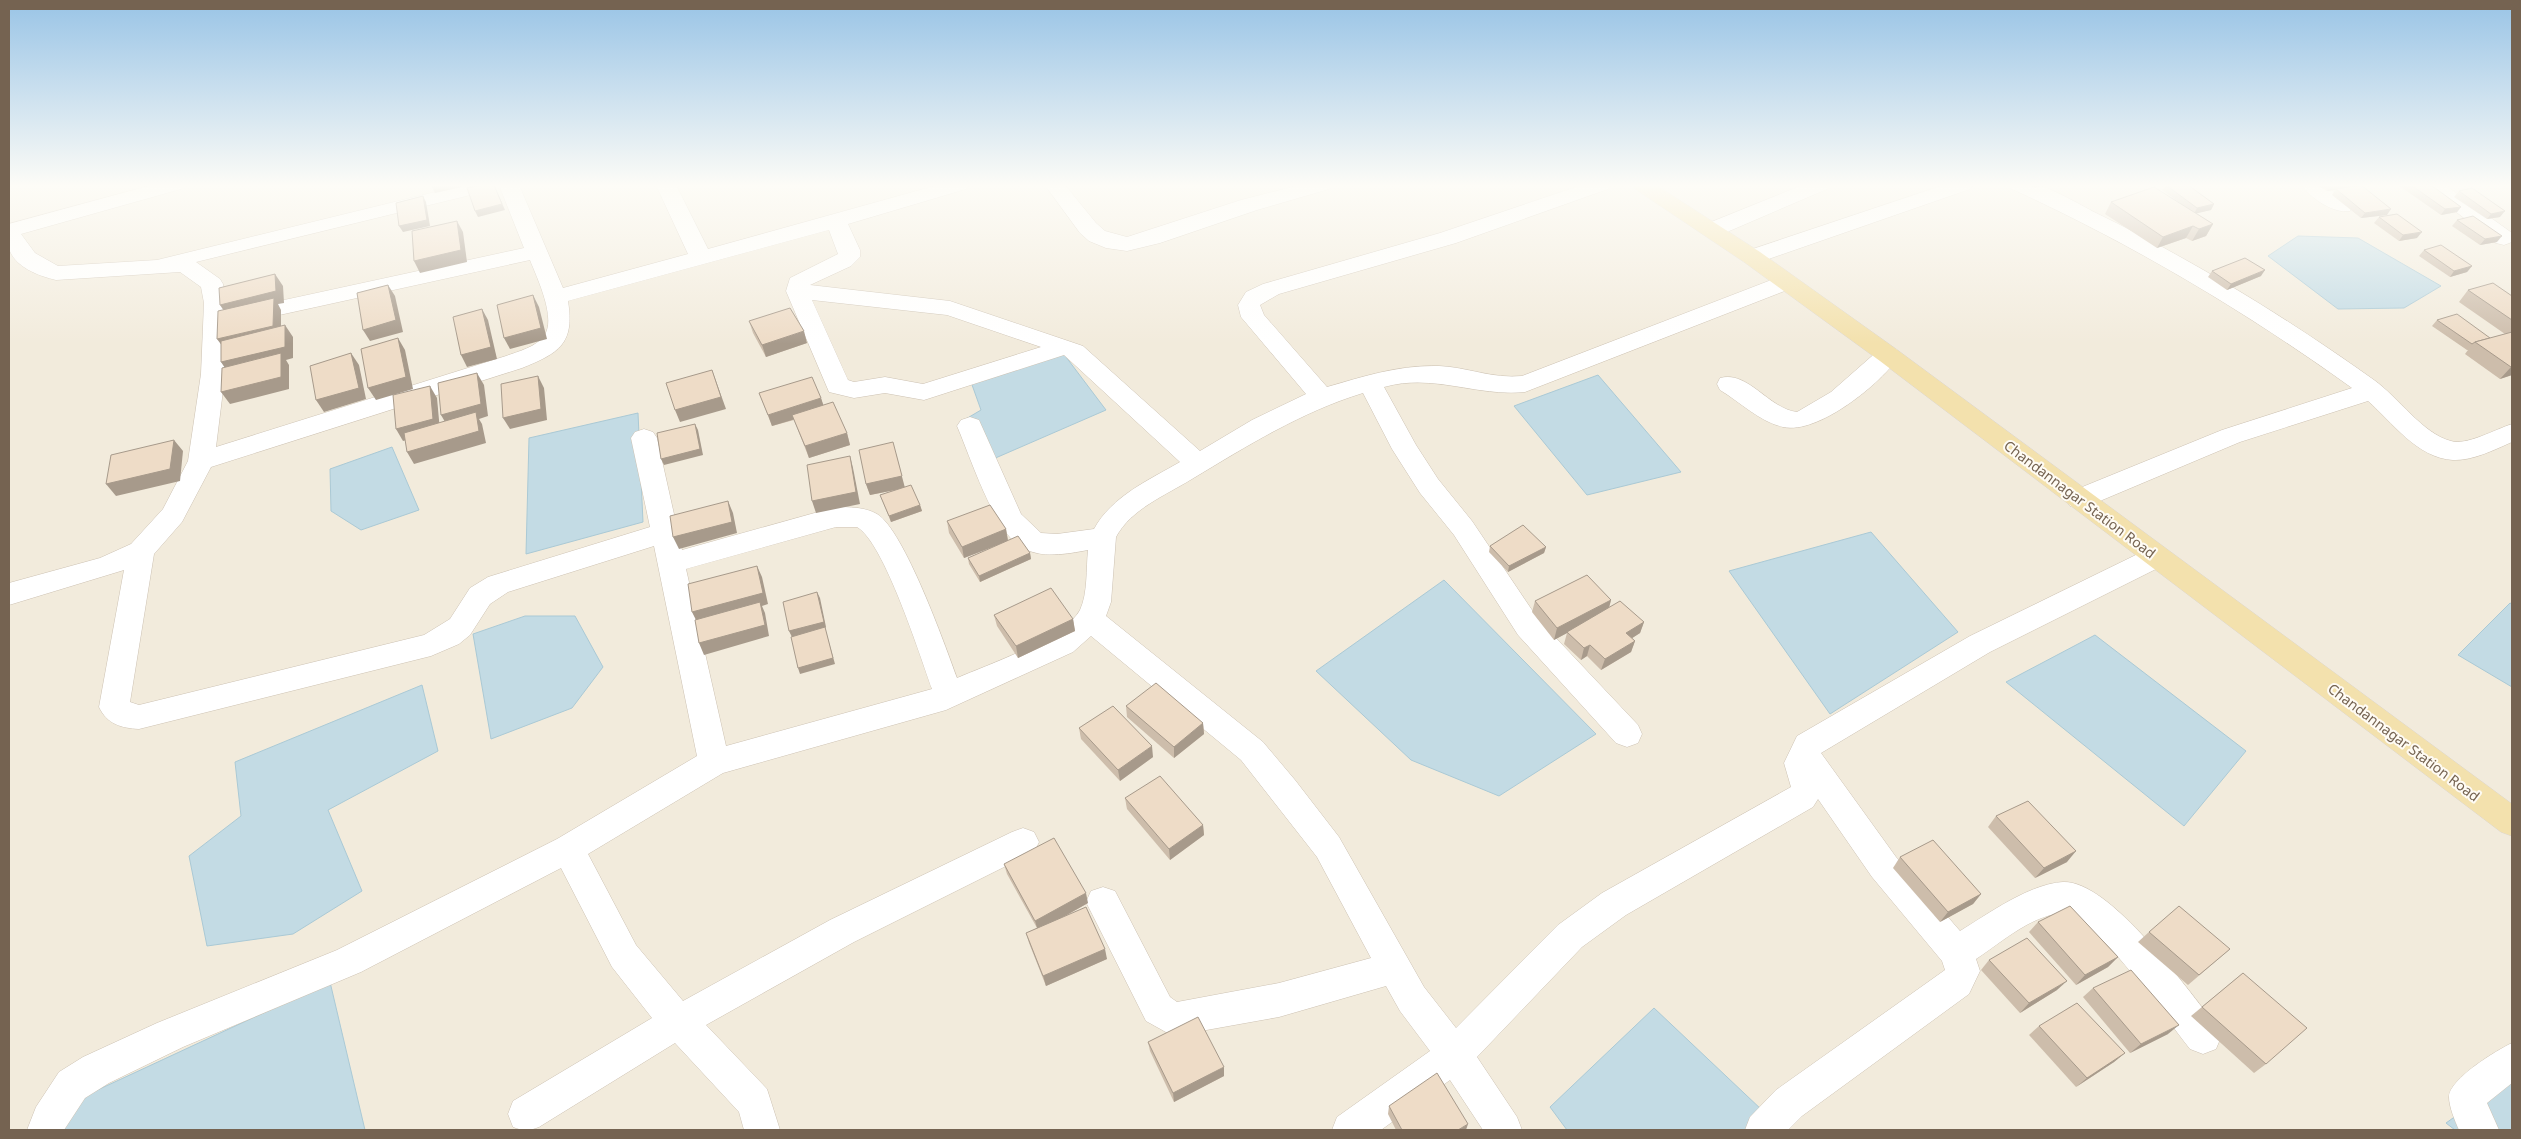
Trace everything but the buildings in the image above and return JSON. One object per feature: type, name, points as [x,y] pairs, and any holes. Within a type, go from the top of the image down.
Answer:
[{"type":"main road","name":"Chandannagar Station Road","points":[[1725,238],[1888,355],[2512,822]]},
{"type":"street","points":[[9,594],[108,566],[141,551],[173,516],[201,461],[213,374],[215,303],[212,284],[185,265],[157,265],[56,273],[37,267],[24,255],[13,238]]},
{"type":"street","points":[[157,265],[267,238]]},
{"type":"street","points":[[201,461],[514,362],[540,352],[556,339],[561,322],[556,297],[531,238]]},
{"type":"street","points":[[692,238],[701,258]]},
{"type":"street","points":[[556,297],[773,238]]},
{"type":"street","points":[[844,238],[849,250],[849,257],[843,262],[808,276],[798,283],[797,291],[820,342],[832,376],[838,386],[845,389],[885,385],[924,392],[1065,347]]},
{"type":"street","points":[[1105,238],[1114,243],[1127,244],[1151,238]]},
{"type":"street","points":[[1322,396],[1253,317],[1249,305],[1254,297],[1271,289],[1447,238]]},
{"type":"street","points":[[1752,256],[1804,238]]},
{"type":"street","points":[[2132,238],[2163,254],[2263,316],[2371,391],[2428,443],[2450,451],[2470,448],[2512,432]]},
{"type":"street","points":[[214,323],[537,252]]},
{"type":"street","points":[[45,1130],[48,1120],[72,1085],[96,1070],[170,1034],[349,961],[568,849],[714,762],[934,701],[1063,644],[1090,619],[1097,602],[1103,538],[1111,522],[1132,504],[1198,464],[1262,426],[1322,396],[1394,376],[1424,374],[1503,386],[1525,384],[1787,282]]},
{"type":"street","points":[[797,291],[950,308],[1065,347],[1088,362],[1198,464]]},
{"type":"street","points":[[1729,384],[1786,420],[1806,420],[1841,396],[1888,355]]},
{"type":"street","points":[[1369,382],[1405,449],[1429,486],[1463,528],[1528,628],[1627,734]]},
{"type":"street","points":[[2079,499],[2231,436],[2371,391]]},
{"type":"street","points":[[970,426],[1010,518],[1019,530],[1032,541],[1042,544],[1103,538]]},
{"type":"street","points":[[644,438],[714,762]]},
{"type":"street","points":[[671,563],[836,517],[856,516],[870,522],[879,531],[900,571],[949,694]]},
{"type":"street","points":[[141,551],[114,707],[126,716],[139,717],[431,645],[449,636],[460,627],[480,596],[498,584],[664,533]]},
{"type":"street","points":[[1350,1130],[1455,1055],[1570,936],[1614,904],[1802,797],[1807,789],[1799,763],[1808,745],[1980,644],[2156,557]]},
{"type":"street","points":[[1090,619],[1252,751],[1328,847],[1412,999],[1455,1055],[1504,1130]]},
{"type":"street","points":[[1763,1130],[1789,1103],[1957,982],[1963,971],[1956,952],[1884,867],[1804,754]]},
{"type":"street","points":[[526,1114],[678,1022],[842,931],[1024,842]]},
{"type":"street","points":[[568,849],[624,956],[678,1022],[754,1102],[762,1130]]},
{"type":"street","points":[[1956,952],[2037,904],[2057,898],[2076,898],[2090,908],[2118,935],[2203,1036]]},
{"type":"street","points":[[1103,902],[1158,1010],[1173,1019],[1206,1015],[1279,1000],[1394,968]]},
{"type":"street","points":[[2481,1130],[2473,1120],[2467,1096],[2512,1061]]},
{"type":"shaded area","points":[[9,238],[2512,238],[2512,1130],[9,1130]]},
{"type":"water","points":[[2295,238],[2358,238],[2441,286],[2404,308],[2338,309],[2268,256]]},
{"type":"water","points":[[1063,353],[1106,410],[984,463],[959,423],[981,410],[971,382]]},
{"type":"water","points":[[1598,375],[1681,472],[1587,495],[1514,406]]},
{"type":"water","points":[[638,413],[643,522],[526,554],[529,438]]},
{"type":"water","points":[[392,447],[419,510],[361,530],[331,511],[330,469]]},
{"type":"water","points":[[1871,532],[1958,632],[1830,714],[1729,571]]},
{"type":"water","points":[[1444,580],[1596,734],[1499,796],[1411,760],[1316,671]]},
{"type":"water","points":[[2510,603],[2512,604],[2512,687],[2458,655]]},
{"type":"water","points":[[525,616],[575,616],[603,667],[572,708],[491,739],[473,634]]},
{"type":"water","points":[[2095,635],[2246,751],[2184,826],[2006,682]]},
{"type":"water","points":[[422,685],[438,751],[328,810],[362,891],[293,934],[207,946],[189,856],[241,816],[235,762]]},
{"type":"water","points":[[330,982],[365,1130],[63,1130],[63,1106]]},
{"type":"water","points":[[1654,1008],[1763,1111],[1744,1130],[1567,1130],[1550,1107]]},
{"type":"water","points":[[2512,1076],[2512,1130],[2455,1130],[2446,1123]]}]
